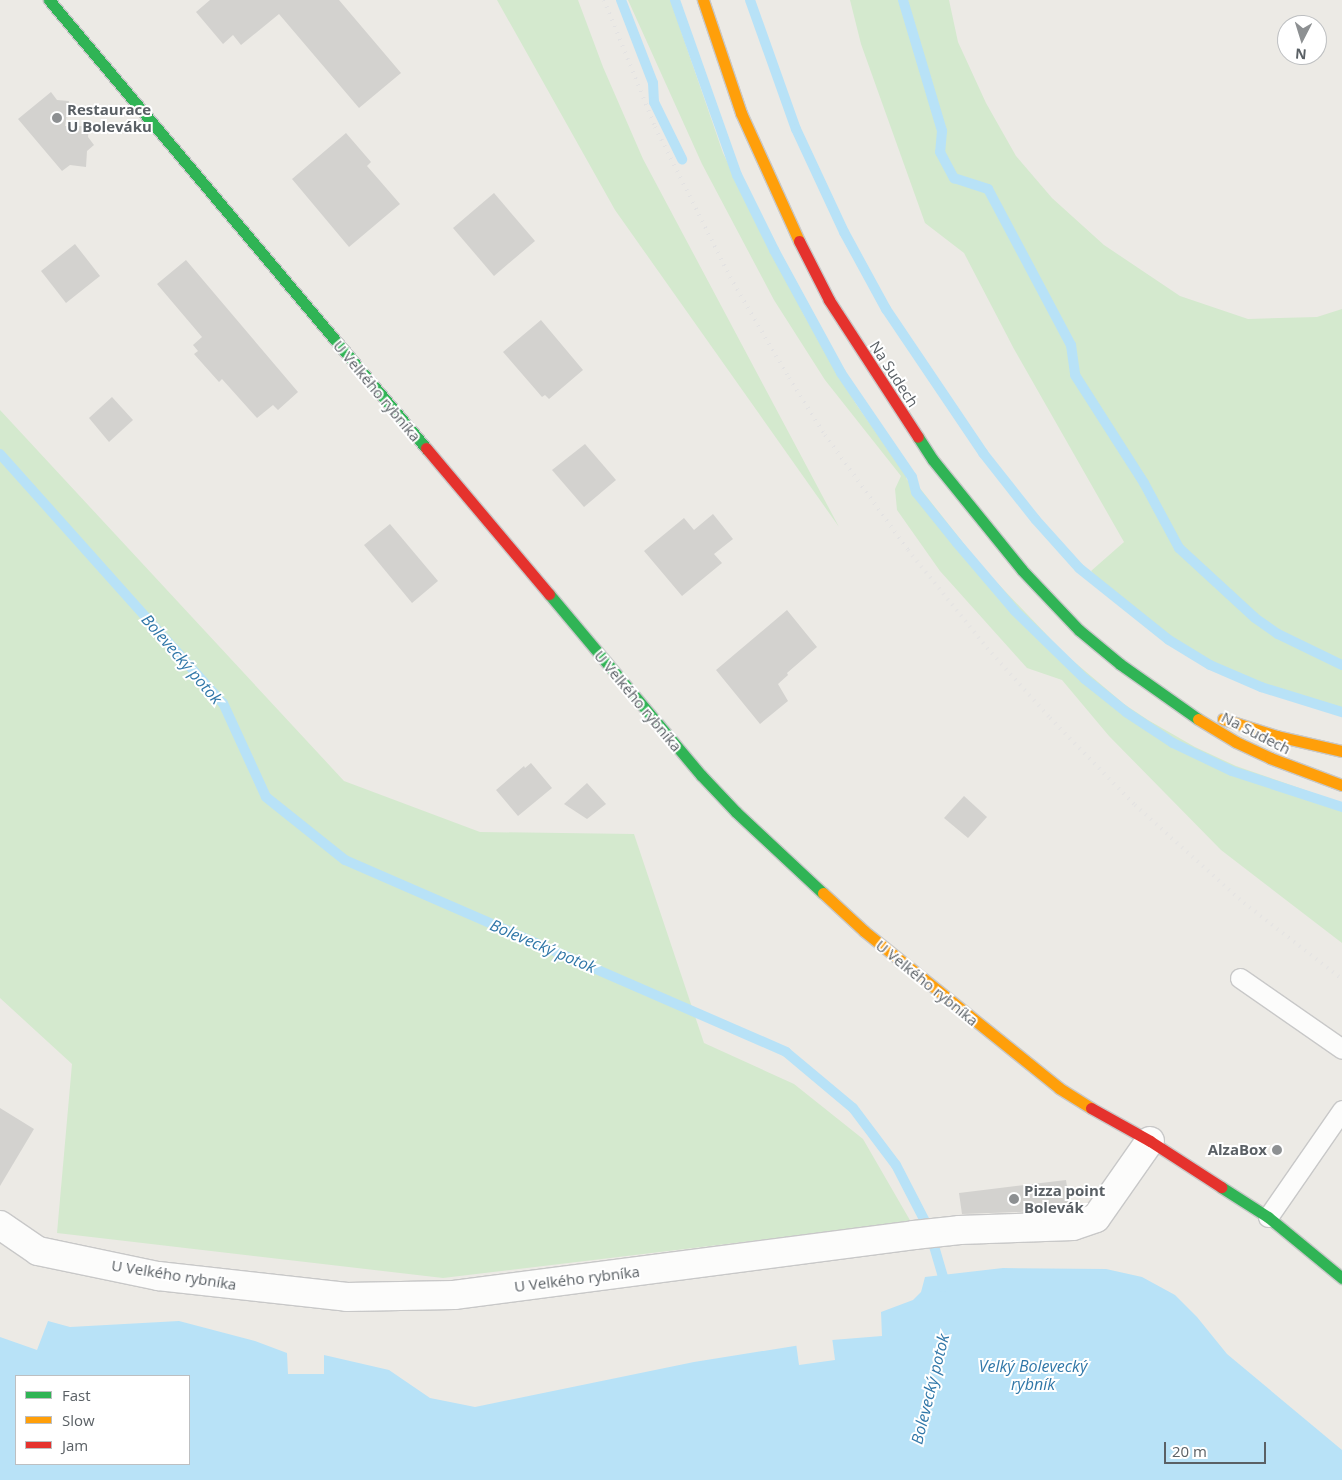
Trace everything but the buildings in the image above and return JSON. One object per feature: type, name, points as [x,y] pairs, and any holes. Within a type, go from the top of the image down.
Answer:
[{"type":"street","name":"U Velkého rybníka","points":[[49,0],[701,776],[736,812],[864,931],[1059,1088],[1120,1126],[1150,1141],[1268,1217],[1342,1278]]},
{"type":"street","name":"Na Sudech","points":[[702,0],[741,113],[789,222],[829,300],[874,374],[933,460],[1033,582],[1080,630],[1120,664],[1163,695],[1236,742],[1305,773],[1342,785]]},
{"type":"street","name":"Na Sudech","points":[[1163,695],[1235,724],[1342,751]]},
{"type":"street","name":"U Velkého rybníka","points":[[0,1225],[38,1251],[158,1276],[347,1297],[454,1295],[914,1235],[960,1230],[1073,1226],[1096,1218],[1150,1141]]},
{"type":"lane","points":[[1240,978],[1342,1050]]},
{"type":"lane","points":[[1268,1217],[1342,1110]]},
{"type":"green space","points":[[497,0],[578,0],[603,67],[643,159],[839,527],[615,210]]},
{"type":"green space","points":[[628,0],[672,0],[723,153],[804,315],[856,404],[905,473],[907,480],[919,487],[983,568],[1065,654],[1124,704],[1148,720],[1195,747],[1236,766],[1342,803],[1342,943],[1221,850],[1109,736],[1062,680],[1027,668],[940,571],[897,510],[895,489],[901,476],[825,380],[774,300],[702,164]]},
{"type":"green space","points":[[850,0],[949,0],[958,42],[986,103],[1016,156],[1052,198],[1104,245],[1180,296],[1248,319],[1317,317],[1342,309],[1342,713],[1323,708],[1206,664],[1137,618],[1091,571],[1124,542],[1014,349],[964,253],[925,223],[861,44]]},
{"type":"green space","points":[[0,410],[344,781],[480,832],[634,834],[704,1043],[794,1084],[863,1139],[911,1222],[443,1278],[57,1233],[72,1064],[0,998]]},
{"type":"water","name":"Velký Bolevecký rybník","points":[[1003,1268],[1106,1269],[1142,1277],[1175,1295],[1197,1317],[1227,1354],[1342,1450],[1342,1480],[0,1480],[0,1337],[37,1350],[48,1321],[70,1327],[179,1321],[255,1341],[287,1353],[288,1374],[324,1374],[324,1355],[389,1370],[430,1398],[475,1407],[694,1362],[832,1340],[882,1336],[881,1312],[913,1300],[921,1292],[925,1277]]},
{"type":"pier","points":[[832,1337],[835,1360],[799,1365],[796,1343]]},
{"type":"waterway","points":[[621,0],[653,83],[654,102],[682,159]]},
{"type":"waterway","points":[[675,0],[737,175],[774,250],[841,373],[912,477],[916,492],[957,543],[1015,611],[1085,679],[1126,712],[1173,743],[1232,771],[1342,807]]},
{"type":"waterway","points":[[750,0],[796,129],[844,232],[886,309],[983,453],[1036,520],[1079,568],[1169,640],[1210,665],[1261,687],[1342,712]]},
{"type":"waterway","points":[[903,0],[942,131],[940,152],[954,178],[988,189],[1071,345],[1075,375],[1144,483],[1179,548],[1255,618],[1278,634],[1342,665]]},
{"type":"waterway","name":"Bolevecký potok","points":[[0,454],[223,703],[266,797],[345,860],[786,1052],[853,1108],[896,1165],[929,1229],[943,1277],[943,1287]]},
{"type":"railway","points":[[604,0],[655,127],[730,277],[825,435],[908,550],[987,648],[1050,718],[1135,805],[1244,903],[1342,979]]},
{"type":"traffic: fast","points":[[49,0],[426,448]]},
{"type":"traffic: fast","points":[[918,437],[933,460],[1022,570],[1079,630],[1120,664],[1198,719]]},
{"type":"traffic: fast","points":[[549,594],[701,775],[736,812],[823,893]]},
{"type":"traffic: fast","points":[[1221,1187],[1268,1217],[1342,1278]]},
{"type":"traffic: slow","points":[[703,0],[741,113],[799,241]]},
{"type":"traffic: slow","points":[[1198,719],[1236,742],[1270,758],[1342,785]]},
{"type":"traffic: slow","points":[[1223,719],[1277,736],[1342,751]]},
{"type":"traffic: slow","points":[[823,893],[864,931],[1059,1088],[1091,1108]]},
{"type":"traffic: jam","points":[[799,241],[829,300],[918,437]]},
{"type":"traffic: jam","points":[[426,448],[549,594]]},
{"type":"traffic: jam","points":[[1091,1108],[1150,1141],[1221,1187]]},
{"type":"place","name":"Restaurace U Boleváku","points":[[57,118]]},
{"type":"place","name":"AlzaBox","points":[[1277,1150]]},
{"type":"place","name":"Pizza point Bolevák","points":[[1014,1199]]}]
